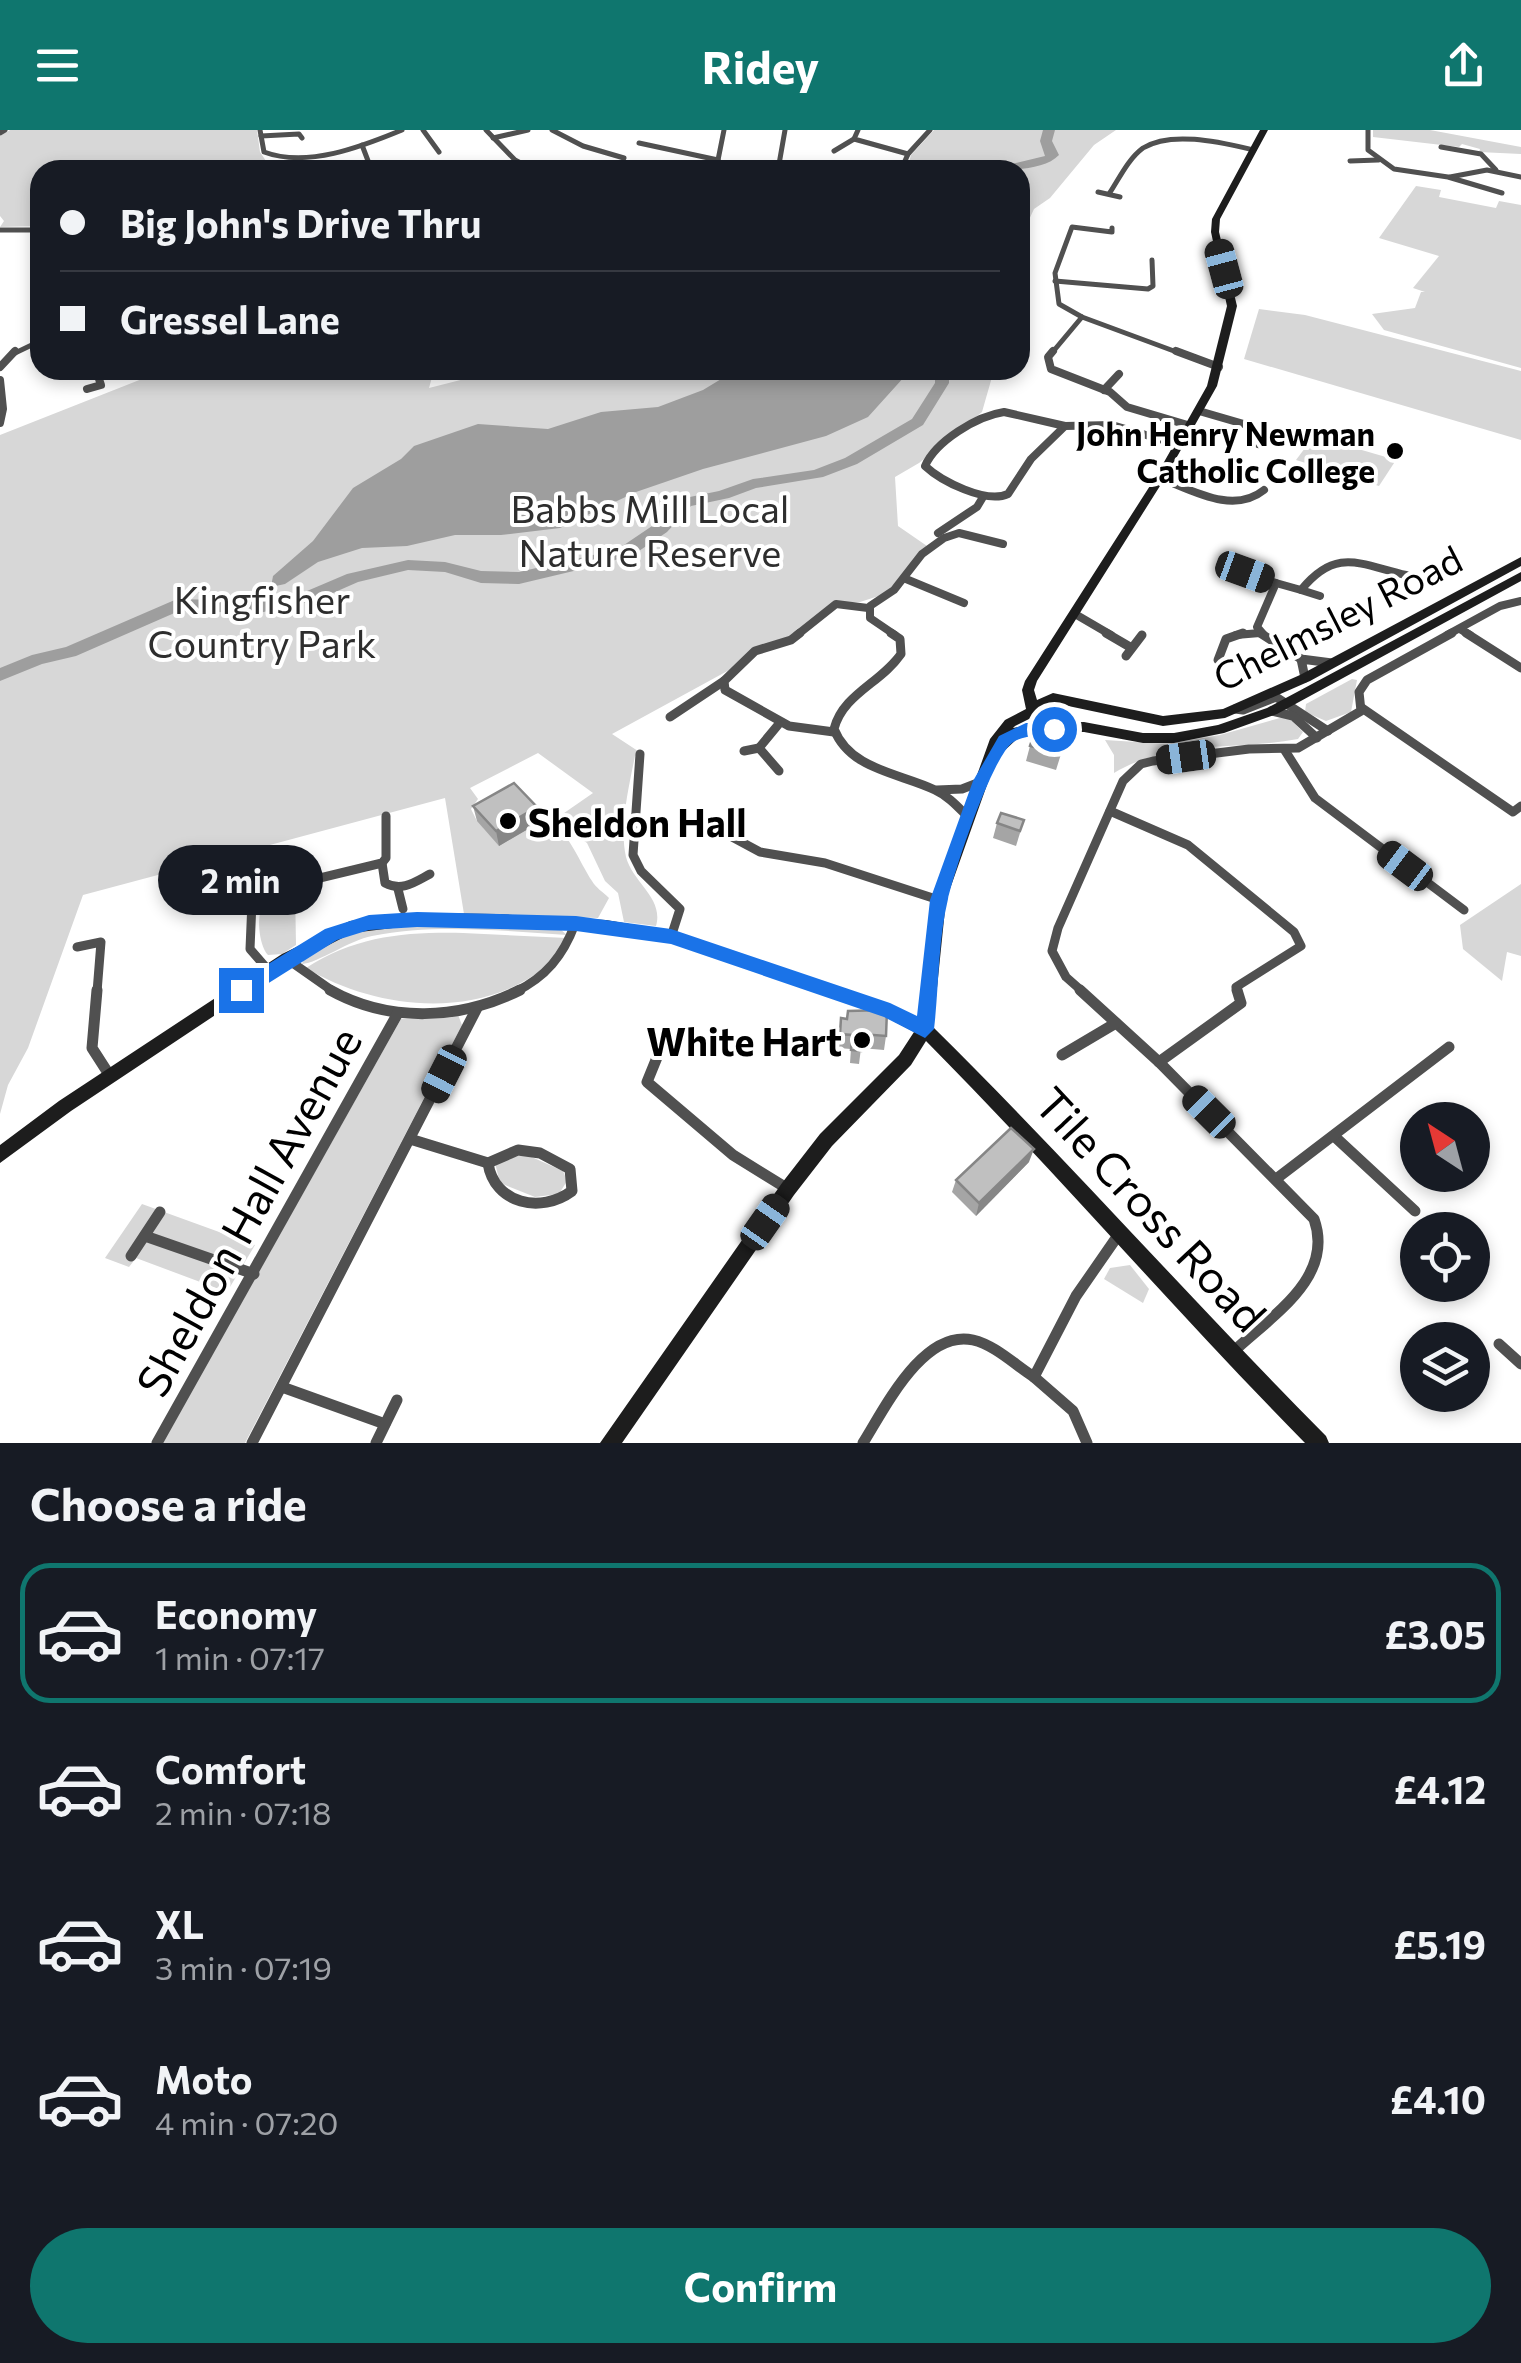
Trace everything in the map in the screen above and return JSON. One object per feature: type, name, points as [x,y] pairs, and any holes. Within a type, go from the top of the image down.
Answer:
[{"type":"street","points":[[422,130],[440,152]]},
{"type":"street","points":[[486,130],[515,160]]},
{"type":"street","points":[[493,138],[528,130]]},
{"type":"street","points":[[552,130],[583,146],[624,158]]},
{"type":"street","points":[[639,143],[718,160],[724,130]]},
{"type":"street","points":[[781,160],[785,130]]},
{"type":"street","points":[[834,150],[854,139],[858,130]]},
{"type":"street","points":[[905,160],[930,130]]},
{"type":"street","points":[[993,755],[1016,732],[1045,726],[1028,704],[1030,681],[1180,445],[1219,367],[1232,306],[1215,232],[1216,218],[1264,130]]},
{"type":"street","points":[[1368,130],[1368,150],[1378,160],[1403,172],[1450,177],[1496,170],[1521,177]]},
{"type":"street","points":[[309,131],[301,136],[261,133],[264,152],[272,156],[302,156],[362,145],[395,131]]},
{"type":"street","points":[[1109,194],[1135,157],[1152,142],[1185,138],[1254,150]]},
{"type":"street","points":[[854,139],[908,154]]},
{"type":"street","points":[[362,145],[371,160]]},
{"type":"street","points":[[1441,147],[1465,148],[1491,158],[1496,170]]},
{"type":"street","points":[[302,156],[303,160]]},
{"type":"street","points":[[1348,161],[1378,160]]},
{"type":"street","points":[[1450,177],[1477,190],[1502,193]]},
{"type":"street","points":[[1098,192],[1120,196]]},
{"type":"street","points":[[1060,226],[1112,232],[1112,228]]},
{"type":"street","points":[[1072,228],[1055,281],[1058,304],[1082,318],[1219,367]]},
{"type":"street","points":[[0,230],[30,230]]},
{"type":"street","points":[[1055,281],[1148,289],[1153,286],[1152,260]]},
{"type":"street","points":[[1082,318],[1048,356],[1047,362],[1056,373],[1104,390],[1127,407],[1191,426]]},
{"type":"street","points":[[0,367],[16,350],[30,345]]},
{"type":"street","points":[[1104,390],[1119,374]]},
{"type":"street","points":[[0,380],[0,422]]},
{"type":"street","points":[[87,389],[101,384],[100,380]]},
{"type":"street","points":[[925,466],[929,457],[986,414],[1016,411],[1065,426],[1112,425],[1180,445]]},
{"type":"street","points":[[1199,411],[1261,429],[1265,432],[1258,444]]},
{"type":"street","points":[[925,466],[935,476],[999,500],[1008,496],[1035,455],[1049,446],[1065,426]]},
{"type":"street","points":[[914,468],[925,466]]},
{"type":"street","points":[[1160,478],[1242,504],[1256,500],[1264,490]]},
{"type":"street","points":[[938,534],[983,497]]},
{"type":"street","points":[[868,608],[906,579],[922,554],[944,538],[959,532],[985,544],[1003,544]]},
{"type":"street","points":[[1301,590],[1319,566],[1336,560],[1406,574]]},
{"type":"street","name":"Chelmsley Road","points":[[1057,699],[1163,721],[1197,720],[1235,710],[1305,678],[1521,560]]},
{"type":"street","points":[[1245,572],[1320,596]]},
{"type":"street","name":"Chelmsley Road","points":[[1045,726],[1174,738],[1220,730],[1272,711],[1521,576]]},
{"type":"street","points":[[906,579],[951,594],[964,603]]},
{"type":"street","points":[[1260,633],[1257,627],[1276,583]]},
{"type":"street","points":[[1521,601],[1500,606],[1362,684],[1359,692],[1362,708],[1513,812],[1521,806]]},
{"type":"street","points":[[670,717],[724,681],[755,651],[778,646],[836,604],[868,608]]},
{"type":"street","points":[[868,608],[870,618],[896,634],[903,647],[889,670],[840,710],[834,732],[842,747],[854,756],[934,790],[968,816]]},
{"type":"street","points":[[1074,614],[1128,652],[1142,635]]},
{"type":"street","points":[[1460,629],[1521,668]]},
{"type":"street","points":[[1218,660],[1226,638],[1245,632],[1260,633],[1301,658],[1333,663]]},
{"type":"street","points":[[778,646],[786,656]]},
{"type":"street","points":[[1046,658],[1042,684],[1075,710],[1076,719],[1069,727]]},
{"type":"street","points":[[1301,658],[1305,678]]},
{"type":"street","points":[[724,681],[725,690],[778,725],[797,732],[834,732]]},
{"type":"street","points":[[847,687],[858,694]]},
{"type":"street","points":[[1235,710],[1276,697],[1328,731]]},
{"type":"street","points":[[610,1443],[788,1189],[826,1140],[906,1060],[925,1029],[938,900],[981,781],[1002,730],[1028,704],[1057,699]]},
{"type":"street","points":[[672,701],[681,710]]},
{"type":"street","points":[[1231,1354],[1306,1283],[1321,1254],[1321,1238],[1314,1219],[1159,1062],[1066,977],[1052,951],[1058,928],[1123,781],[1140,764],[1250,749],[1298,748],[1362,708]]},
{"type":"street","points":[[1272,711],[1293,716],[1317,738]]},
{"type":"street","points":[[744,751],[760,748],[778,725]]},
{"type":"street","points":[[760,748],[779,771]]},
{"type":"street","points":[[1284,749],[1315,798],[1464,910]]},
{"type":"street","points":[[640,754],[633,855],[641,871],[680,909],[671,937]]},
{"type":"street","points":[[934,790],[962,790],[981,781]]},
{"type":"street","points":[[1110,812],[1188,845],[1294,932],[1302,946],[1250,976],[1236,988],[1241,1003],[1159,1062]]},
{"type":"street","points":[[253,894],[382,863],[386,858],[386,816]]},
{"type":"street","points":[[721,831],[746,850],[775,858],[822,862],[938,900]]},
{"type":"street","points":[[254,854],[250,949],[269,972]]},
{"type":"street","points":[[382,863],[385,884],[398,888],[430,874]]},
{"type":"street","points":[[398,888],[403,909]]},
{"type":"street","name":"Tile Cross Road","points":[[0,1155],[110,1076],[331,934],[369,923],[417,919],[576,924],[671,937],[890,1011],[925,1029],[1018,1122],[1318,1443]]},
{"type":"street","points":[[287,959],[322,988],[398,1013],[477,1008],[517,992],[552,968],[572,940],[576,924]]},
{"type":"street","points":[[77,947],[101,942],[92,1048],[110,1076]]},
{"type":"street","points":[[252,1443],[477,1008]]},
{"type":"street","name":"Sheldon Hall Avenue","points":[[157,1443],[398,1013]]},
{"type":"street","points":[[1062,1055],[1116,1023]]},
{"type":"street","points":[[1276,1179],[1449,1047]]},
{"type":"street","points":[[658,1055],[647,1082],[734,1155],[788,1189]]},
{"type":"street","points":[[1334,1136],[1415,1211]]},
{"type":"street","points":[[410,1139],[488,1163]]},
{"type":"street","points":[[503,1151],[533,1152],[566,1164],[574,1184],[561,1201],[548,1205],[534,1203],[494,1188],[487,1173],[488,1163],[503,1151]]},
{"type":"street","points":[[131,1256],[160,1212]]},
{"type":"street","points":[[1034,1377],[1076,1296],[1119,1234]]},
{"type":"street","points":[[145,1236],[254,1274]]},
{"type":"street","points":[[863,1443],[922,1356],[940,1342],[958,1336],[976,1340],[1034,1377],[1072,1411],[1087,1443]]},
{"type":"street","points":[[1499,1344],[1521,1364]]},
{"type":"street","points":[[282,1387],[385,1424]]},
{"type":"street","points":[[376,1443],[396,1400]]},
{"type":"green space","points":[[10,130],[257,130],[265,160],[30,160],[30,226],[0,227],[4,221],[0,216],[0,136]]},
{"type":"green space","points":[[934,130],[1116,130],[1094,145],[1030,218],[1030,160],[910,160]]},
{"type":"green space","points":[[1373,130],[1430,130],[1521,147],[1521,154],[1479,152],[1480,149],[1462,144],[1459,147],[1373,137]]},
{"type":"green space","points":[[1416,186],[1441,190],[1439,197],[1496,208],[1499,201],[1521,205],[1521,368],[1384,330],[1372,314],[1415,308],[1421,292],[1425,292],[1413,288],[1439,256],[1379,238]]},
{"type":"green space","points":[[1259,309],[1305,315],[1521,371],[1521,440],[1244,359]]},
{"type":"green space","name":"Kingfisher Country Park","points":[[139,380],[431,380],[429,388],[461,380],[991,380],[982,412],[919,463],[895,477],[898,526],[927,546],[885,594],[860,602],[833,603],[786,639],[612,734],[641,753],[635,756],[628,793],[624,845],[630,866],[656,907],[656,926],[624,922],[618,893],[605,881],[587,843],[554,820],[593,793],[538,753],[470,788],[478,799],[471,809],[477,821],[551,821],[609,898],[598,918],[464,914],[445,798],[83,895],[0,1114],[0,435]]},
{"type":"green space","points":[[1314,436],[1396,460],[1379,486],[1296,460]]},
{"type":"green space","points":[[1352,679],[1357,680],[1351,712],[1326,721],[1305,712],[1306,704]]},
{"type":"green space","points":[[1287,716],[1303,732],[1298,739],[1181,750],[1136,762],[1114,773],[1114,755],[1105,740],[1168,744],[1220,735]]},
{"type":"green space","points":[[1521,884],[1521,956],[1507,952],[1502,981],[1463,949],[1460,925]]},
{"type":"green space","points":[[295,888],[296,945],[282,954],[268,955],[259,929],[262,907],[271,897]]},
{"type":"green space","points":[[476,925],[560,929],[567,935],[469,929],[396,932],[363,938],[302,964],[305,955],[348,934],[373,927]]},
{"type":"green space","points":[[463,933],[567,938],[547,965],[517,985],[457,1002],[393,1000],[362,993],[306,968],[343,949],[381,938]]},
{"type":"green space","points":[[458,1015],[462,1025],[245,1443],[162,1443],[401,1019]]},
{"type":"green space","points":[[525,1154],[563,1171],[567,1181],[559,1194],[535,1197],[500,1183],[495,1163]]},
{"type":"green space","points":[[142,1204],[255,1245],[227,1292],[136,1258],[129,1267],[105,1258]]},
{"type":"green space","points":[[1130,1265],[1149,1289],[1143,1303],[1104,1279],[1110,1268]]},
{"type":"shaded area","points":[[720,380],[901,380],[868,417],[826,436],[703,469],[636,492],[560,528],[501,535],[455,535],[407,546],[362,548],[318,562],[285,584],[271,587],[273,576],[313,541],[353,488],[401,459],[414,446],[478,424],[548,429],[601,412],[658,407]]},
{"type":"building","points":[[1035,731],[1065,739],[1060,754],[1030,746]]},
{"type":"building","points":[[514,783],[537,807],[496,831],[473,806]]},
{"type":"building","points":[[1001,813],[1024,820],[1020,831],[997,823]]},
{"type":"building","points":[[887,1010],[886,1036],[862,1034],[861,1051],[851,1050],[852,1035],[840,1034],[841,1018],[847,1019],[848,1011]]},
{"type":"building","points":[[1011,1128],[1034,1149],[979,1203],[956,1180]]},
{"type":"waterway","points":[[1030,163],[1053,155],[1046,141],[1049,130]]},
{"type":"waterway","points":[[0,675],[38,659],[70,652],[177,605],[259,607],[311,596],[353,578],[408,565],[445,567],[481,577],[519,578],[597,560],[630,549],[661,528],[686,502],[753,484],[817,474],[851,461],[918,422],[942,380]]},
{"type":"place","name":"John Henry Newman Catholic College","points":[[1395,451]]},
{"type":"place","name":"Sheldon Hall","points":[[508,821]]},
{"type":"place","name":"White Hart","points":[[862,1040]]},
{"type":"route","points":[[241,990],[331,934],[369,923],[417,919],[576,924],[671,937],[890,1011],[925,1029],[938,900],[981,781],[1004,740],[1026,729],[1054,729]]},
{"type":"park label","name":"Babbs Mill Local Nature Reserve","points":[[650,529]]}]
